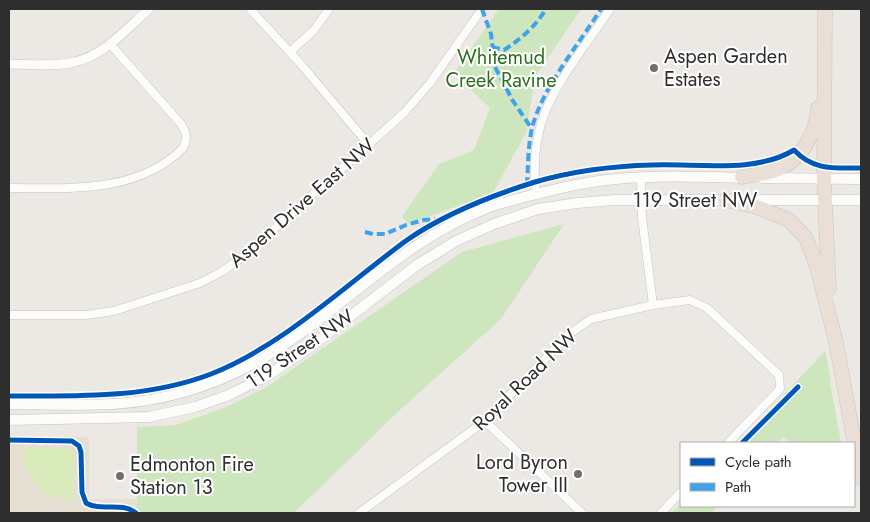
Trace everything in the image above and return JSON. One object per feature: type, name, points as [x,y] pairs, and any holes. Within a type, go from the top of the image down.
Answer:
[{"type":"highway","points":[[826,9],[824,179],[829,290],[836,342],[854,442]]},
{"type":"highway","points":[[742,178],[774,171],[782,167],[798,155],[810,138],[817,113],[825,30]]},
{"type":"highway","points":[[725,200],[754,206],[789,220],[806,238],[816,264],[836,342]]},
{"type":"highway","points":[[855,445],[861,478]]},
{"type":"main road","name":"119 Street NW","points":[[9,404],[113,404],[144,401],[192,390],[224,379],[255,364],[300,334],[409,250],[448,226],[487,208],[536,194],[576,184],[616,179],[859,179]]},
{"type":"main road","name":"119 Street NW","points":[[9,420],[150,417],[195,407],[229,395],[265,377],[309,348],[417,265],[456,241],[494,224],[538,209],[615,200],[857,200]]},
{"type":"street","points":[[9,64],[57,64],[89,58],[110,44],[149,9]]},
{"type":"street","points":[[250,9],[290,52],[369,145]]},
{"type":"street","points":[[290,52],[314,30],[329,9]]},
{"type":"street","name":"Aspen Drive East NW","points":[[9,315],[86,315],[105,313],[200,283],[223,271],[246,254],[404,113],[418,98],[482,9]]},
{"type":"street","points":[[538,209],[535,177],[538,134],[546,110],[557,89],[610,9]]},
{"type":"street","points":[[9,188],[78,188],[119,182],[151,170],[168,160],[186,144],[186,135],[181,124],[110,44]]},
{"type":"street","points":[[641,178],[642,217],[653,305]]},
{"type":"street","name":"Royal Road NW","points":[[359,513],[486,421],[568,335],[592,319],[653,305],[690,300],[707,308],[779,375],[780,390],[729,442]]},
{"type":"street","points":[[486,421],[582,513]]},
{"type":"street","points":[[661,513],[680,493]]},
{"type":"shaded area","points":[[9,436],[89,437],[89,499],[137,499],[137,513],[9,513]]},
{"type":"green space","name":"Whitemud Creek Ravine","points":[[499,9],[581,9],[535,77],[526,133],[493,193],[409,224],[402,216],[439,164],[474,150],[490,108],[454,73]]},
{"type":"green space","points":[[564,224],[501,319],[401,409],[294,513],[137,513],[137,427],[176,425],[226,407],[265,388],[462,252]]},
{"type":"green space","points":[[825,351],[841,442],[790,442],[783,437],[778,442],[739,442]]},
{"type":"green space","points":[[22,448],[67,448],[74,455],[73,501],[62,499],[44,491],[37,485],[27,469]]},
{"type":"green space","points":[[680,504],[680,507],[717,507],[711,513],[672,513]]},
{"type":"marked path","points":[[482,9],[491,34],[495,67],[513,101],[532,129]]},
{"type":"marked path","points":[[492,47],[504,50],[511,46],[533,27],[546,9]]},
{"type":"marked path","points":[[527,185],[528,156],[532,128],[537,113],[552,82],[601,9]]},
{"type":"marked path","points":[[365,232],[385,234],[406,225],[435,219]]},
{"type":"cycle path","points":[[9,396],[86,396],[136,392],[162,388],[211,374],[238,362],[288,331],[422,230],[453,213],[485,199],[549,178],[578,172],[622,167],[652,165],[744,165],[779,157],[794,150],[809,162],[817,165],[833,168],[861,168]]},
{"type":"cycle path","points":[[743,442],[798,387]]},
{"type":"cycle path","points":[[9,440],[72,441],[79,446],[81,452],[82,492],[86,503],[98,507],[130,509],[136,513]]},
{"type":"place","name":"Aspen Garden Estates","points":[[654,68]]},
{"type":"place","name":"Lord Byron Tower III","points":[[578,474]]},
{"type":"place","name":"Edmonton Fire Station 13","points":[[120,476]]}]
